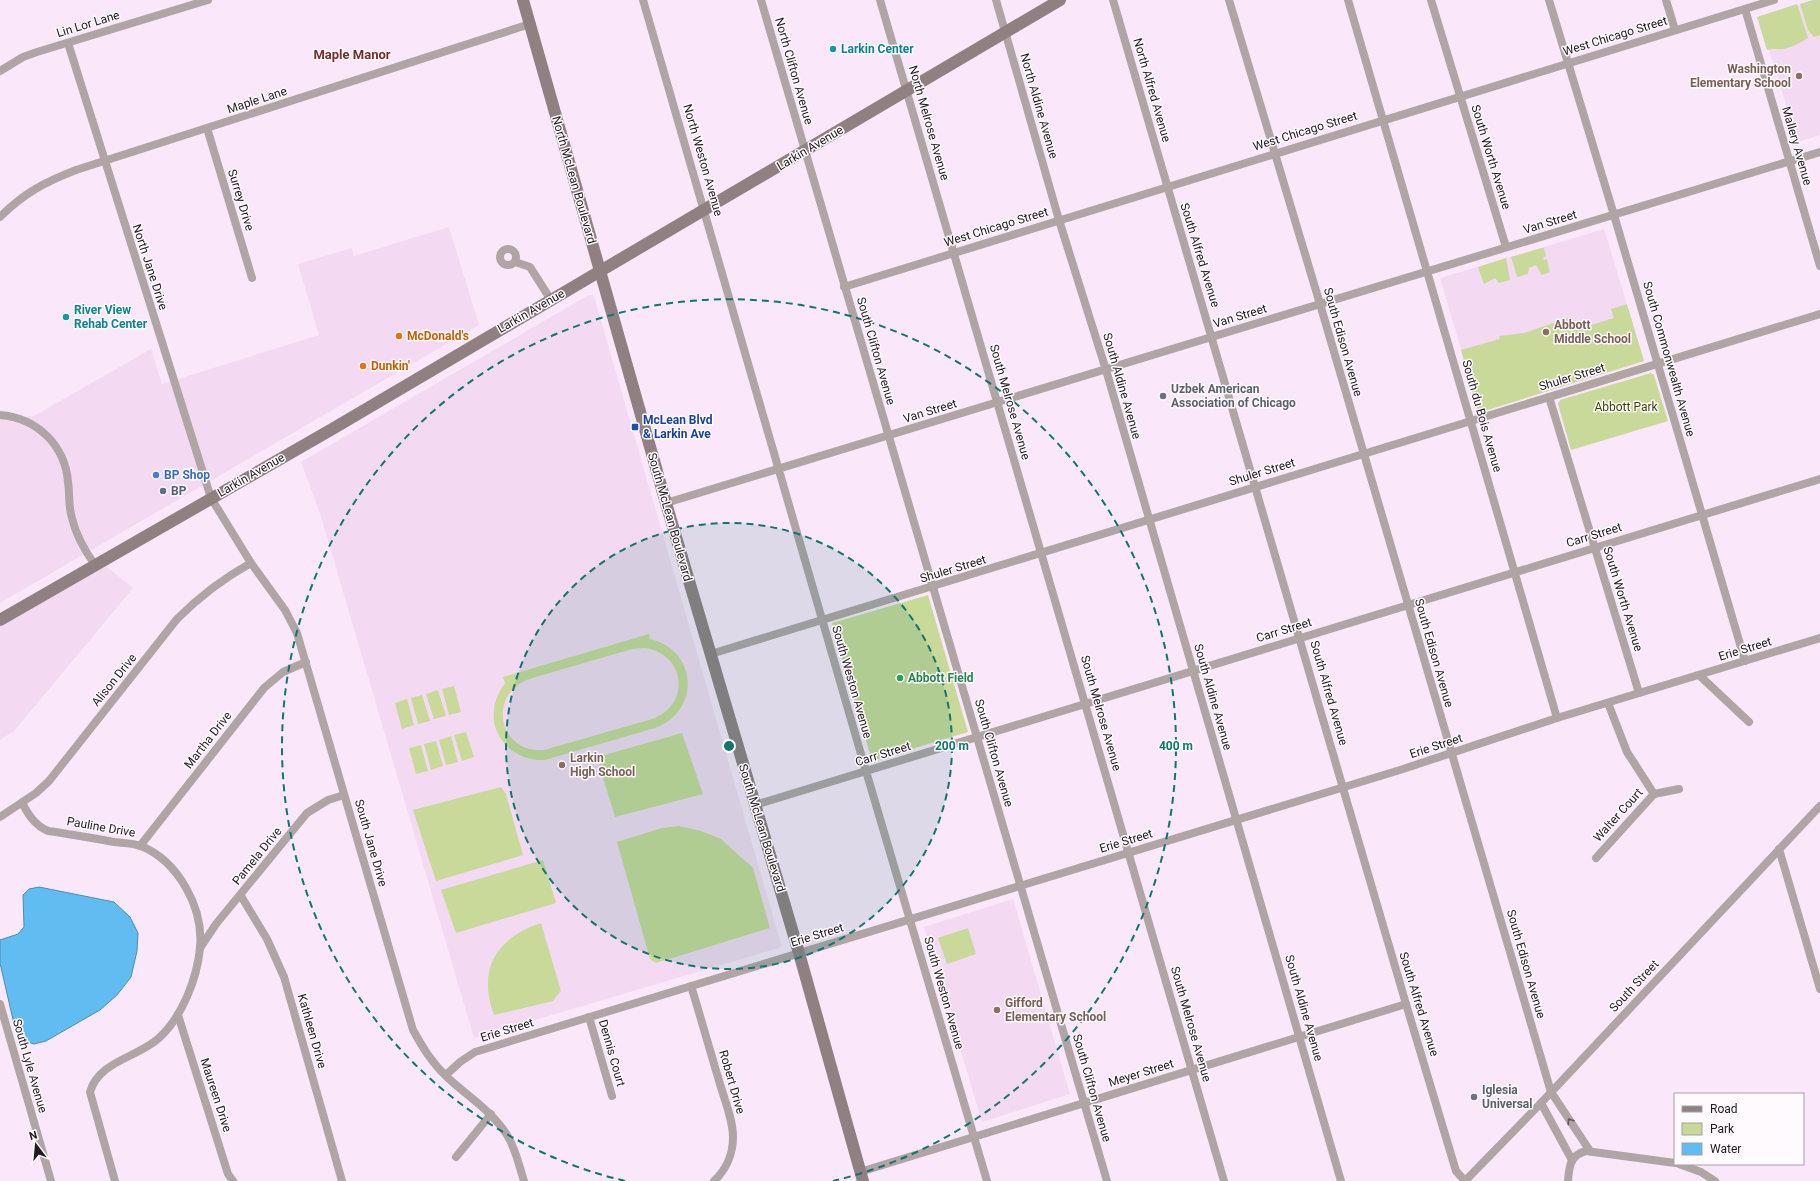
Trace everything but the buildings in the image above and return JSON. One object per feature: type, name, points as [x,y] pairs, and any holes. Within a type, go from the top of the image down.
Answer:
[{"type":"main road","name":"North McLean Boulevard","points":[[524,0],[626,360]]},
{"type":"main road","name":"Larkin Avenue","points":[[0,620],[334,428],[550,300],[705,211],[805,150],[1060,0]]},
{"type":"main road","name":"South McLean Boulevard","points":[[626,360],[666,504],[799,953],[862,1176]]},
{"type":"street","name":"Lin Lor Lane","points":[[0,70],[23,57],[208,0]]},
{"type":"street","name":"North Weston Avenue","points":[[643,0],[705,211],[737,327]]},
{"type":"street","name":"North Clifton Avenue","points":[[761,0],[844,287]]},
{"type":"street","name":"North Melrose Avenue","points":[[880,0],[953,252]]},
{"type":"street","name":"North Aldine Avenue","points":[[996,0],[1059,220]]},
{"type":"street","name":"North Alfred Avenue","points":[[1113,0],[1167,186]]},
{"type":"street","name":"South Edison Avenue","points":[[1229,0],[1320,304],[1551,1092],[1590,1151]]},
{"type":"street","name":"South du Bois Avenue","points":[[1348,0],[1558,718]]},
{"type":"street","name":"South Worth Avenue","points":[[1431,0],[1506,248]]},
{"type":"street","name":"South Commonwealth Avenue","points":[[1549,0],[1745,661]]},
{"type":"street","points":[[1666,0],[1674,30]]},
{"type":"street","name":"West Chicago Street","points":[[844,287],[953,252],[1774,0]]},
{"type":"street","name":"Mallery Avenue","points":[[1745,9],[1820,266]]},
{"type":"street","name":"Maple Lane","points":[[0,217],[25,194],[46,182],[76,170],[530,24]]},
{"type":"street","name":"North Jane Drive","points":[[68,43],[104,162],[211,498]]},
{"type":"street","name":"Surrey Drive","points":[[207,128],[252,278]]},
{"type":"street","name":"Van Street","points":[[666,504],[1820,152]]},
{"type":"street","name":"South Alfred Avenue","points":[[1167,186],[1456,1171],[1465,1181]]},
{"type":"street","name":"South Aldine Avenue","points":[[1059,220],[1106,370],[1341,1181]]},
{"type":"street","name":"South Melrose Avenue","points":[[953,252],[1130,852],[1224,1181]]},
{"type":"street","points":[[515,262],[530,267],[550,300]]},
{"type":"street","name":"South Clifton Avenue","points":[[844,287],[932,588],[978,738],[1107,1181]]},
{"type":"street","name":"Shuler Street","points":[[711,654],[932,588],[1256,486],[1820,314]]},
{"type":"street","name":"South Weston Avenue","points":[[737,327],[866,772],[987,1181]]},
{"type":"street","name":"South Worth Avenue","points":[[1549,397],[1639,693]]},
{"type":"street","points":[[0,415],[18,418],[30,423],[48,435],[59,450],[67,475],[68,502],[72,520],[80,542],[95,565]]},
{"type":"street","name":"Carr Street","points":[[755,805],[978,738],[1820,479]]},
{"type":"street","name":"South Jane Drive","points":[[211,498],[251,563],[285,610],[297,633],[413,1030],[427,1056],[490,1114],[508,1136],[524,1181]]},
{"type":"street","name":"Alison Drive","points":[[0,817],[22,803],[49,781],[178,619],[194,602],[211,587],[251,563]]},
{"type":"street","name":"Erie Street","points":[[446,1075],[460,1062],[475,1052],[1237,820],[1451,754],[1558,718],[1820,638]]},
{"type":"street","name":"Martha Drive","points":[[140,846],[264,688],[283,672],[306,662]]},
{"type":"street","points":[[1699,675],[1749,722]]},
{"type":"street","name":"Walter Court","points":[[1596,858],[1654,794],[1627,752],[1608,703]]},
{"type":"street","points":[[1654,794],[1679,789]]},
{"type":"street","name":"Pamela Drive","points":[[200,948],[216,924],[241,896],[307,813],[328,800],[344,795]]},
{"type":"street","name":"Pauline Drive","points":[[22,803],[35,823],[48,831],[140,846],[164,861],[184,887],[198,921],[200,948],[194,977],[178,1015],[159,1038],[142,1050],[110,1066],[98,1075],[92,1083],[90,1092],[115,1181]]},
{"type":"street","name":"South Street","points":[[1465,1181],[1541,1103],[1820,806]]},
{"type":"street","points":[[1779,849],[1820,989]]},
{"type":"street","name":"Kathleen Drive","points":[[241,896],[267,939],[284,977],[342,1181]]},
{"type":"street","name":"Robert Drive","points":[[691,986],[728,1110],[733,1136],[732,1148],[727,1165],[720,1176],[714,1181]]},
{"type":"street","name":"South Lyle Avenue","points":[[0,1004],[52,1181]]},
{"type":"street","name":"Meyer Street","points":[[862,1176],[974,1136],[1406,1004]]},
{"type":"street","name":"Maureen Drive","points":[[178,1015],[228,1174],[233,1181]]},
{"type":"street","name":"Dennis Court","points":[[589,1017],[612,1096]]},
{"type":"street","points":[[1541,1103],[1572,1160]]},
{"type":"street","points":[[456,1157],[490,1114]]},
{"type":"street","points":[[1568,1181],[1572,1160],[1580,1153],[1590,1151],[1674,1163]]},
{"type":"street","points":[[1682,1165],[1700,1172],[1715,1181]]},
{"type":"shaded area","name":"Washington Elementary School","points":[[1820,0],[1820,135],[1798,142],[1759,18]]},
{"type":"shaded area","points":[[449,227],[479,325],[0,603],[0,419],[34,416],[151,349],[162,384],[319,335],[298,264],[352,248],[354,256]]},
{"type":"shaded area","name":"Abbott Middle School","points":[[1604,229],[1644,361],[1479,411],[1440,278]]},
{"type":"shaded area","name":"Larkin High School","points":[[589,295],[593,295],[595,300],[782,947],[474,1038],[320,513],[301,462]]},
{"type":"shaded area","points":[[101,562],[133,588],[14,731],[0,740],[0,621]]},
{"type":"shaded area","name":"Gifford Elementary School","points":[[1013,899],[1070,1094],[982,1122],[924,927]]},
{"type":"green space","points":[[1813,0],[1820,0],[1820,35],[1814,37],[1808,30],[1800,4]]},
{"type":"green space","points":[[1797,4],[1808,38],[1787,48],[1767,50],[1757,17]]},
{"type":"green space","points":[[1544,248],[1546,256],[1543,258],[1544,260],[1547,259],[1550,272],[1542,275],[1536,265],[1529,268],[1528,274],[1517,277],[1511,257]]},
{"type":"green space","points":[[1506,258],[1510,280],[1499,283],[1495,278],[1484,284],[1478,267]]},
{"type":"green space","points":[[1627,304],[1644,361],[1478,413],[1461,350],[1500,339],[1499,336],[1524,333],[1571,317],[1575,330],[1614,318],[1611,309]]},
{"type":"green space","name":"Abbott Park","points":[[1651,373],[1654,375],[1668,421],[1571,450],[1558,404],[1560,400]]},
{"type":"green space","name":"Abbott Field","points":[[928,595],[968,732],[872,761],[832,623]]},
{"type":"green space","points":[[649,634],[650,639],[666,645],[678,655],[685,668],[688,681],[686,695],[680,708],[670,720],[655,728],[545,760],[530,758],[517,753],[506,746],[499,735],[494,723],[494,710],[497,697],[505,683],[503,677]],"holes":[[[645,648],[659,652],[669,660],[676,669],[678,692],[673,703],[665,712],[652,719],[544,750],[528,748],[516,742],[508,733],[504,722],[503,709],[507,697],[516,687],[529,679],[632,649]]]},
{"type":"green space","points":[[454,686],[461,712],[449,715],[442,689]]},
{"type":"green space","points":[[438,690],[446,716],[434,719],[426,694]]},
{"type":"green space","points":[[422,695],[430,721],[418,724],[411,698]]},
{"type":"green space","points":[[407,699],[414,725],[402,729],[395,703]]},
{"type":"green space","points":[[466,732],[474,757],[462,761],[454,735]]},
{"type":"green space","points":[[682,733],[703,794],[615,817],[600,768],[601,756]]},
{"type":"green space","points":[[451,736],[458,762],[446,765],[439,740]]},
{"type":"green space","points":[[436,741],[443,766],[431,770],[424,744]]},
{"type":"green space","points":[[421,745],[428,771],[416,774],[409,748]]},
{"type":"green space","points":[[501,787],[506,794],[523,855],[436,881],[413,810]]},
{"type":"green space","points":[[679,826],[701,831],[721,839],[753,868],[770,928],[656,963],[650,959],[617,842],[662,828]]},
{"type":"green space","points":[[543,860],[556,903],[456,933],[441,890]]},
{"type":"green space","points":[[541,923],[561,991],[553,1001],[494,1015],[489,998],[488,983],[494,957],[512,937],[525,929]]},
{"type":"green space","points":[[968,928],[976,954],[947,964],[938,938]]},
{"type":"water","points":[[39,887],[114,902],[130,917],[138,933],[137,951],[131,977],[117,995],[100,1010],[46,1041],[34,1044],[25,1041],[14,1024],[0,963],[0,940],[18,934],[24,927],[23,895],[29,889]]},
{"type":"place","name":"Larkin Center","points":[[833,49]]},
{"type":"place","name":"Washington Elementary School","points":[[1799,76]]},
{"type":"place","name":"River View Rehab Center","points":[[66,317]]},
{"type":"place","name":"Abbott Middle School","points":[[1546,332]]},
{"type":"place","name":"McDonald's","points":[[399,336]]},
{"type":"place","name":"Dunkin'","points":[[363,366]]},
{"type":"place","name":"Uzbek American Association of Chicago","points":[[1163,396]]},
{"type":"place","name":"McLean Blvd & Larkin Ave","points":[[635,427]]},
{"type":"place","name":"BP Shop","points":[[156,475]]},
{"type":"place","name":"BP","points":[[163,491]]},
{"type":"place","name":"Abbott Field","points":[[900,678]]},
{"type":"place","name":"Larkin High School","points":[[562,765]]},
{"type":"place","name":"Gifford Elementary School","points":[[997,1010]]},
{"type":"place","name":"Iglesia Universal","points":[[1474,1097]]},
{"type":"district","name":"Maple Manor","points":[[352,54]]}]
